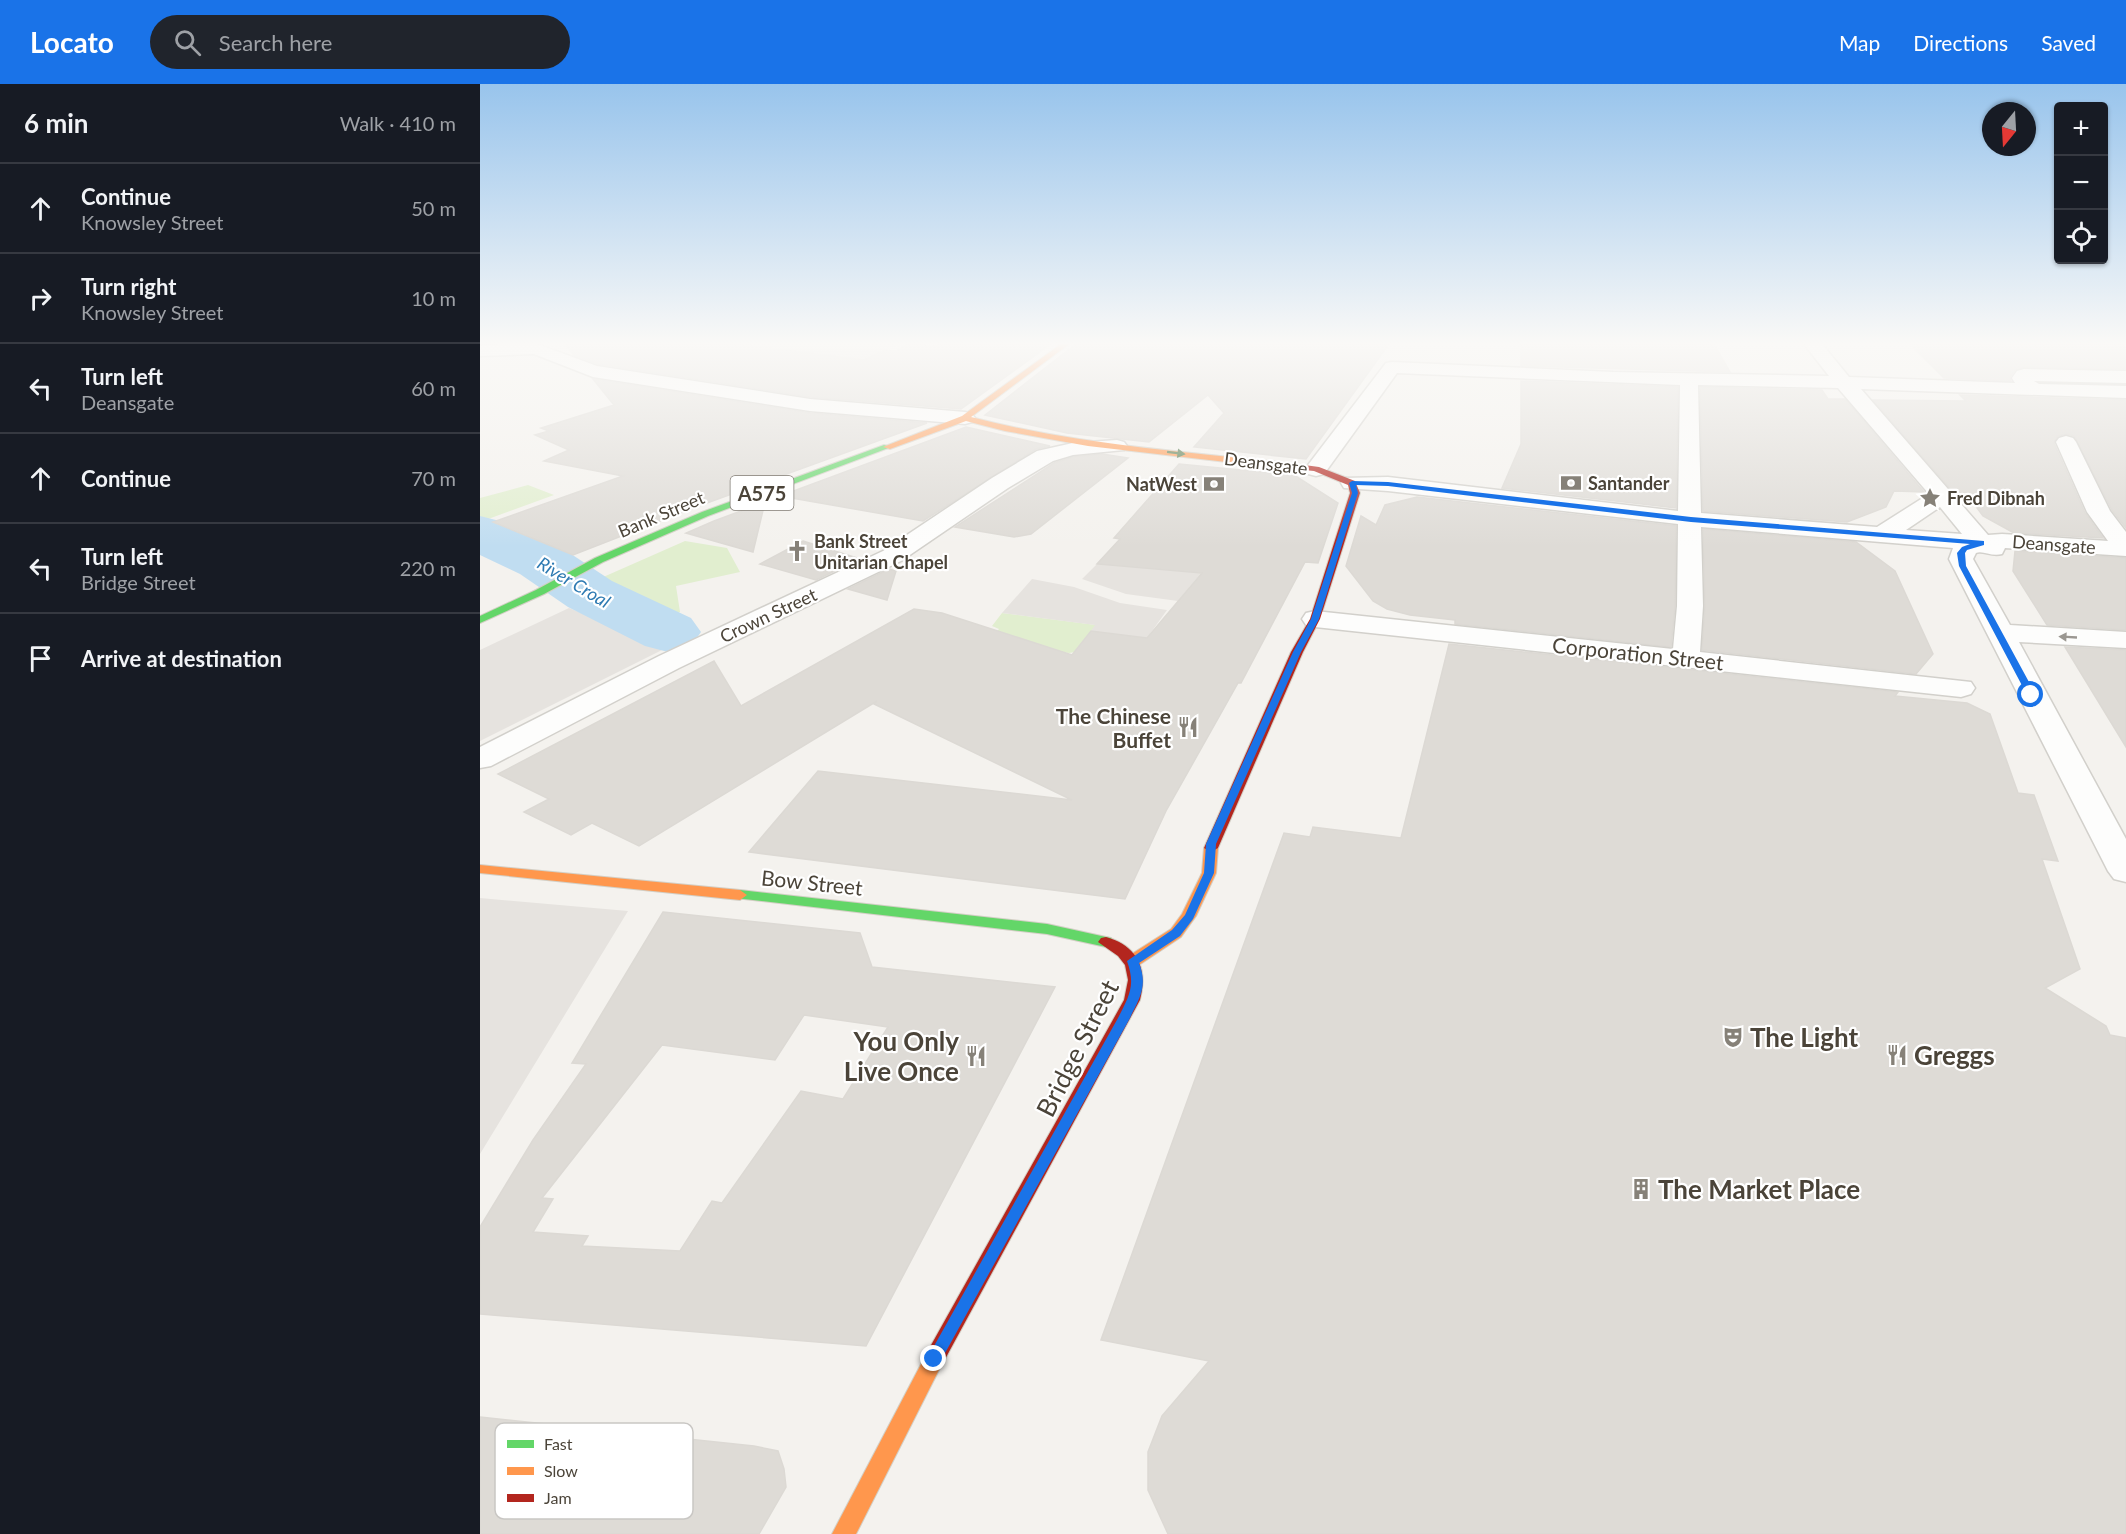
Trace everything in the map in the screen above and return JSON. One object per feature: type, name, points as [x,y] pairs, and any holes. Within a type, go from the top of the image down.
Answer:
[{"type":"main road","name":"A575","points":[[965,418],[974,412]]},
{"type":"main road","name":"Deansgate","points":[[965,418],[1010,431],[1317,469],[1352,483]]},
{"type":"main road","name":"Bank Street","points":[[480,620],[540,592],[599,560],[705,514],[965,418]]},
{"type":"main road","name":"Bridge Street","points":[[844,1534],[934,1359],[1124,1018],[1136,993],[1139,977],[1133,961],[1176,933],[1190,916],[1209,873],[1211,844],[1297,652],[1315,619],[1355,493],[1352,483]]},
{"type":"main road","name":"Bow Street","points":[[480,869],[1052,930],[1080,935],[1105,943],[1121,950],[1133,961]]},
{"type":"street","points":[[889,412],[965,418]]},
{"type":"street","points":[[1317,469],[1359,412]]},
{"type":"street","points":[[1686,659],[1690,606],[1689,412]]},
{"type":"street","points":[[1871,412],[1985,546]]},
{"type":"street","points":[[2066,442],[2099,512],[2126,549]]},
{"type":"street","name":"Crown Street","points":[[480,759],[669,662],[892,556],[1000,483],[1045,456],[1073,449],[1118,446]]},
{"type":"street","name":"Deansgate","points":[[1352,483],[1388,484],[1691,519],[1985,546],[2013,541],[2126,549]]},
{"type":"street","points":[[1881,535],[1942,496]]},
{"type":"street","points":[[1985,546],[1965,548],[1961,553],[1962,566],[2126,871]]},
{"type":"street","name":"Corporation Street","points":[[1315,619],[1961,688]]},
{"type":"street","points":[[1999,633],[2126,640]]},
{"type":"green space","points":[[528,485],[554,495],[480,522],[480,498]]},
{"type":"green space","points":[[685,541],[727,548],[740,572],[676,586],[680,612],[644,630],[584,604],[601,578]]},
{"type":"green space","points":[[1002,613],[1096,625],[1075,652],[1069,653],[988,642],[999,629],[992,626]]},
{"type":"shaded area","points":[[1097,564],[1201,573],[1178,601],[1126,594],[1082,579]]},
{"type":"shaded area","points":[[1032,579],[1074,587],[1120,603],[1167,610],[1147,638],[1091,631],[1095,625],[1002,613]]},
{"type":"shaded area","points":[[569,608],[666,648],[480,741],[480,650]]},
{"type":"shaded area","points":[[480,898],[628,911],[480,1154]]},
{"type":"building","points":[[593,412],[801,412],[927,423],[696,507],[573,555],[493,522],[623,476],[544,461],[569,450],[535,435],[549,431],[541,428]]},
{"type":"building","points":[[989,412],[1187,412],[1149,442],[1067,433],[985,415]]},
{"type":"building","points":[[1340,412],[1306,459],[1194,447],[1224,413]]},
{"type":"building","points":[[1521,412],[1678,412],[1676,508],[1502,488],[1521,444]]},
{"type":"building","points":[[1701,412],[1856,412],[1924,492],[1894,491],[1886,507],[1847,522],[1703,511]]},
{"type":"building","points":[[1883,412],[2126,412],[2126,528],[2112,510],[2074,436],[2067,434],[2058,436],[2054,443],[2085,513],[2103,538],[2014,533],[1983,516],[1966,493],[1954,493]]},
{"type":"building","points":[[966,427],[1050,446],[1036,449],[923,521],[780,496]]},
{"type":"building","points":[[1102,454],[1128,458],[1031,534],[1014,537],[955,527],[1054,463],[1073,457]]},
{"type":"building","points":[[1179,464],[1294,475],[1338,503],[1318,563],[1305,562],[1241,683],[1238,683],[1166,811],[1125,899],[749,852],[818,771],[1072,800],[874,704],[877,701],[639,846],[592,823],[571,835],[524,812],[549,799],[498,774],[714,661],[741,706],[914,609],[942,613],[1072,655],[1091,631],[1147,638],[1202,573],[1097,564],[1120,539],[1114,538]]},
{"type":"building","points":[[1417,497],[1676,526],[1675,606],[1671,647],[1455,624],[1455,620],[1410,615],[1387,609],[1373,601],[1346,566],[1361,516],[1376,525],[1385,505]]},
{"type":"building","points":[[765,502],[753,552],[686,533],[714,521]]},
{"type":"building","points":[[1703,529],[1856,542],[1895,571],[1933,654],[1916,674],[1702,650],[1705,606]]},
{"type":"building","points":[[803,541],[860,559],[816,580],[760,564]]},
{"type":"building","points":[[2015,551],[2126,558],[2126,630],[2047,625],[2013,571]]},
{"type":"building","points":[[889,569],[896,571],[887,600],[848,589]]},
{"type":"building","name":"The Market Place","points":[[1449,644],[1898,692],[1895,696],[1967,703],[1990,714],[2018,793],[2034,795],[2058,861],[2042,859],[2080,969],[2045,988],[2106,1026],[2110,1035],[2126,1038],[2126,1534],[1168,1534],[1148,1490],[1148,1452],[1162,1416],[1209,1361],[1101,1340],[1284,833],[1310,837],[1313,827],[1401,838]]},
{"type":"building","points":[[2065,647],[2126,650],[2126,747]]},
{"type":"building","points":[[663,912],[860,933],[872,967],[1055,987],[866,1346],[480,1314],[480,1227],[533,1140],[586,1064],[572,1063]],"holes":[[[804,1015],[888,1027],[843,1099],[801,1091],[722,1203],[712,1201],[680,1251],[582,1246],[588,1236],[533,1232],[553,1199],[542,1198],[662,1045],[775,1060]]]},
{"type":"building","points":[[480,1417],[537,1423],[495,1423],[495,1519],[693,1519],[693,1440],[778,1451],[784,1469],[786,1487],[759,1534],[480,1534]]},
{"type":"waterway","name":"River Croal","points":[[480,533],[541,561],[590,594],[668,632]]},
{"type":"traffic: fast","points":[[480,620],[540,592],[599,560],[705,514],[887,447]]},
{"type":"traffic: fast","points":[[740,895],[1047,929],[1106,942]]},
{"type":"traffic: slow","points":[[887,447],[965,418],[974,412]]},
{"type":"traffic: slow","points":[[965,418],[1046,437],[1088,444],[1297,467]]},
{"type":"traffic: slow","points":[[1133,961],[1176,933],[1189,916],[1209,873],[1211,848]]},
{"type":"traffic: slow","points":[[480,869],[740,895]]},
{"type":"traffic: slow","points":[[844,1534],[937,1354]]},
{"type":"traffic: jam","points":[[1211,848],[1297,652],[1315,619],[1355,493],[1352,483],[1316,469],[1297,467]]},
{"type":"traffic: jam","points":[[937,1354],[1132,1000],[1136,980],[1133,965],[1123,952],[1106,942]]},
{"type":"place","name":"Santander","points":[[1571,483]]},
{"type":"place","name":"NatWest","points":[[1214,484]]},
{"type":"place","name":"Fred Dibnah","points":[[1930,498]]},
{"type":"place","name":"Bank Street Unitarian Chapel","points":[[797,551]]},
{"type":"place","name":"The Chinese Buffet","points":[[1188,727]]},
{"type":"place","name":"The Light","points":[[1733,1037]]},
{"type":"place","name":"Greggs","points":[[1897,1055]]},
{"type":"place","name":"You Only Live Once","points":[[976,1056]]},
{"type":"place","name":"The Market Place","points":[[1641,1189]]},
{"type":"route","points":[[934,1359],[1124,1018],[1136,993],[1139,977],[1133,961],[1176,933],[1190,916],[1209,873],[1211,844],[1297,652],[1315,619],[1355,493],[1352,483],[1388,484],[1691,519],[1982,543],[1965,548],[1961,553],[1962,566],[2031,695]]}]
